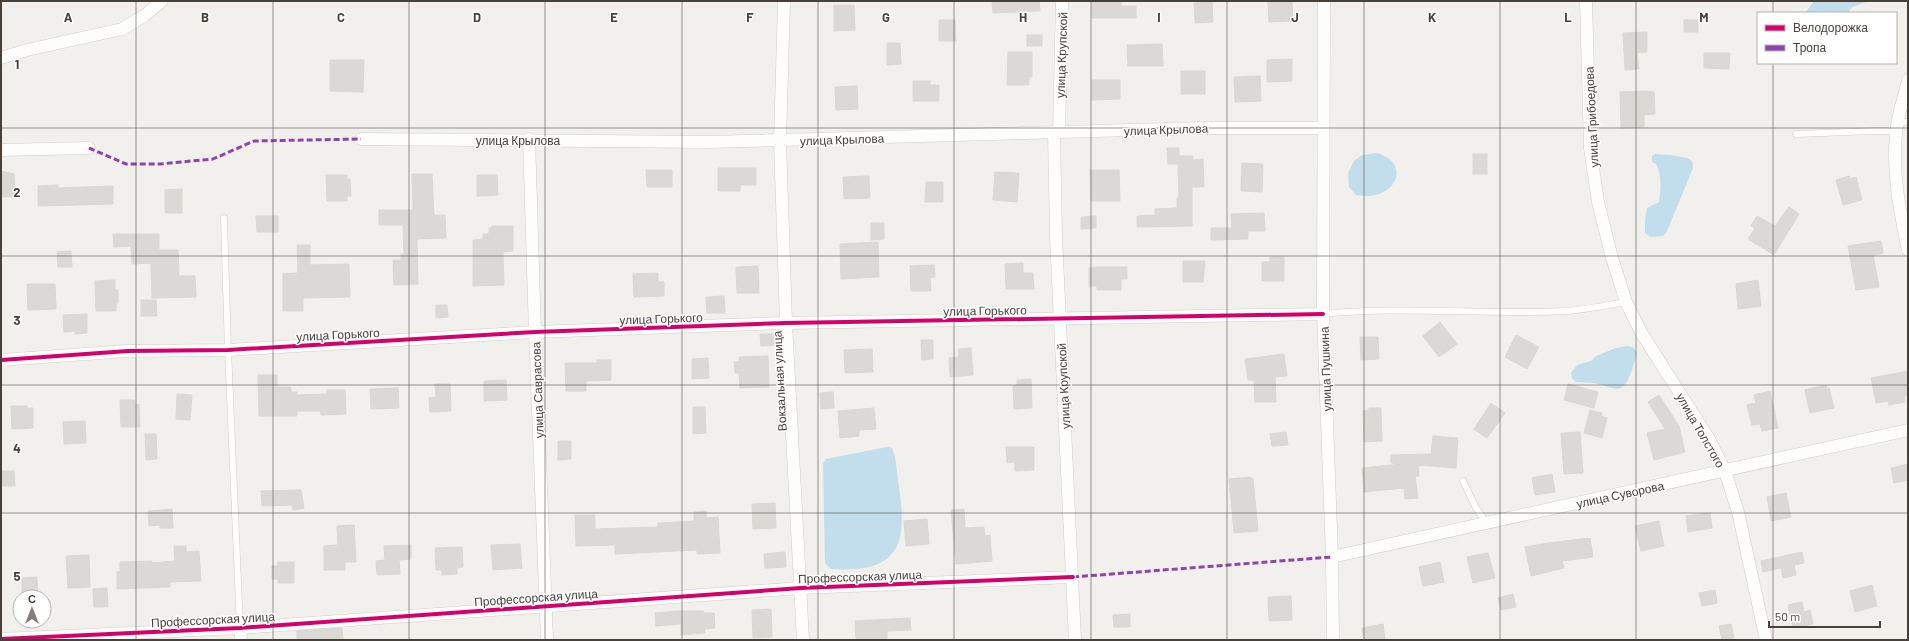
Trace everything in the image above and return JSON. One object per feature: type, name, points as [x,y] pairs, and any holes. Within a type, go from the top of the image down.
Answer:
[{"type":"street","name":"Вокзальная улица","points":[[784,1],[780,141],[786,323],[803,640]]},
{"type":"street","name":"улица Крупской","points":[[1062,1],[1056,132],[1060,318],[1075,640]]},
{"type":"street","name":"улица Пушкина","points":[[1324,1],[1323,314],[1332,557],[1333,640]]},
{"type":"street","name":"улица Грибоедова","points":[[1586,1],[1590,148],[1598,202],[1612,258],[1626,302]]},
{"type":"street","points":[[1,58],[27,50],[122,29],[144,16],[159,2]]},
{"type":"street","points":[[1908,80],[1900,126],[1896,175],[1898,205],[1908,250]]},
{"type":"street","name":"улица Крылова","points":[[361,139],[529,139],[708,142],[1203,128],[1323,128]]},
{"type":"street","name":"улица Саврасова","points":[[529,139],[534,332],[547,640]]},
{"type":"street","points":[[1,150],[89,148]]},
{"type":"street","name":"улица Толстого","points":[[1626,302],[1642,334],[1709,439],[1725,472],[1738,512],[1766,640]]},
{"type":"street","name":"улица Горького","points":[[1,360],[128,351],[228,350],[534,332],[786,323],[1323,314]]},
{"type":"street","name":"улица Суворова","points":[[1332,557],[1725,472],[1908,430]]},
{"type":"street","name":"Профессорская улица","points":[[1,640],[241,634],[546,606],[801,588],[1073,577]]},
{"type":"lane","points":[[1796,134],[1887,130],[1900,126]]},
{"type":"lane","points":[[224,218],[228,350],[241,634]]},
{"type":"lane","points":[[1323,314],[1353,311],[1484,313],[1568,311],[1626,302]]},
{"type":"lane","points":[[1463,481],[1476,508],[1486,523]]},
{"type":"water","points":[[1814,1],[1893,1],[1866,2],[1852,7],[1849,12],[1806,12]]},
{"type":"water","points":[[1376,153],[1387,158],[1394,164],[1396,172],[1395,180],[1390,188],[1381,193],[1370,196],[1356,195],[1349,187],[1348,173],[1354,161],[1362,155]]},
{"type":"water","points":[[1655,154],[1687,158],[1692,161],[1693,168],[1667,231],[1663,236],[1650,237],[1645,233],[1647,208],[1659,202],[1661,187],[1658,169],[1656,164],[1652,162],[1652,156]]},
{"type":"water","points":[[1627,346],[1633,347],[1637,353],[1628,380],[1621,388],[1616,389],[1595,383],[1576,382],[1572,378],[1571,373],[1577,365],[1591,361],[1596,356],[1616,348]]},
{"type":"water","points":[[887,447],[892,448],[895,457],[901,502],[902,522],[899,539],[892,553],[880,563],[860,569],[831,569],[825,563],[823,464],[826,459]]},
{"type":"building","points":[[992,1],[1039,1],[1040,11],[993,13]]},
{"type":"building","points":[[1092,1],[1121,1],[1121,6],[1136,6],[1136,18],[1092,18]]},
{"type":"building","points":[[1268,1],[1292,1],[1293,21],[1269,22]]},
{"type":"building","points":[[1212,2],[1213,22],[1195,23],[1194,3]]},
{"type":"building","points":[[834,5],[854,5],[855,30],[834,31]]},
{"type":"building","points":[[939,20],[955,20],[956,41],[939,41]]},
{"type":"building","points":[[1684,20],[1698,20],[1698,32],[1684,32]]},
{"type":"building","points":[[1647,32],[1647,52],[1637,53],[1639,69],[1625,70],[1623,33]]},
{"type":"building","points":[[1027,35],[1042,35],[1042,46],[1027,46]]},
{"type":"building","points":[[887,43],[900,43],[901,64],[887,65]]},
{"type":"building","points":[[1162,44],[1163,66],[1128,66],[1127,45]]},
{"type":"building","points":[[1008,52],[1032,52],[1032,77],[1029,77],[1029,85],[1007,85]]},
{"type":"building","points":[[1704,53],[1730,53],[1729,69],[1704,68]]},
{"type":"building","points":[[1292,59],[1292,81],[1267,82],[1267,60]]},
{"type":"building","points":[[330,60],[364,60],[363,92],[330,91]]},
{"type":"building","points":[[1181,71],[1205,71],[1205,94],[1181,94]]},
{"type":"building","points":[[1260,76],[1261,101],[1235,102],[1234,77]]},
{"type":"building","points":[[1092,80],[1120,80],[1120,99],[1092,100]]},
{"type":"building","points":[[913,81],[930,81],[930,85],[939,85],[939,101],[913,101]]},
{"type":"building","points":[[857,86],[858,109],[836,110],[835,87]]},
{"type":"building","points":[[1620,92],[1654,92],[1655,114],[1644,115],[1644,127],[1621,128]]},
{"type":"building","points":[[1167,148],[1179,148],[1179,156],[1193,156],[1193,160],[1203,159],[1204,187],[1192,187],[1192,226],[1137,227],[1137,216],[1155,215],[1155,209],[1177,208],[1177,198],[1179,198],[1178,164],[1168,164]]},
{"type":"building","points":[[1473,154],[1487,154],[1487,174],[1473,174]]},
{"type":"building","points":[[1242,163],[1263,164],[1262,192],[1241,191]]},
{"type":"building","points":[[718,168],[756,168],[756,185],[740,185],[740,191],[718,191]]},
{"type":"building","points":[[646,170],[672,170],[672,187],[647,187]]},
{"type":"building","points":[[1090,170],[1119,170],[1120,201],[1091,201]]},
{"type":"building","points":[[1,171],[14,174],[15,196],[1,197]]},
{"type":"building","points":[[995,172],[1019,173],[1017,202],[993,200]]},
{"type":"building","points":[[412,174],[432,174],[434,215],[445,215],[446,238],[417,239],[418,284],[394,285],[393,260],[401,260],[401,254],[404,254],[403,225],[379,225],[379,210],[413,210]]},
{"type":"building","points":[[326,175],[347,175],[347,179],[350,179],[351,196],[347,196],[347,201],[327,201]]},
{"type":"building","points":[[477,175],[497,175],[498,195],[477,196]]},
{"type":"building","points":[[869,176],[870,198],[844,199],[843,177]]},
{"type":"building","points":[[1849,176],[1850,179],[1856,177],[1862,200],[1843,205],[1836,180]]},
{"type":"building","points":[[926,182],[943,182],[943,202],[925,202]]},
{"type":"building","points":[[58,185],[58,188],[113,186],[113,204],[38,206],[38,186]]},
{"type":"building","points":[[182,189],[182,213],[165,213],[165,190]]},
{"type":"building","points":[[1789,207],[1799,214],[1774,255],[1748,239],[1755,228],[1751,226],[1757,216],[1775,226]]},
{"type":"building","points":[[1264,213],[1265,231],[1248,231],[1248,239],[1211,240],[1211,228],[1232,228],[1231,214]]},
{"type":"building","points":[[256,216],[278,216],[278,232],[257,232]]},
{"type":"building","points":[[1096,216],[1096,228],[1081,229],[1081,217]]},
{"type":"building","points":[[871,223],[884,223],[884,239],[871,240]]},
{"type":"building","points":[[492,226],[513,226],[513,251],[503,252],[504,285],[473,286],[473,240],[483,239],[483,234],[489,234],[489,228],[492,228]]},
{"type":"building","points":[[113,234],[159,234],[159,250],[178,250],[179,276],[195,276],[196,297],[152,298],[151,263],[132,264],[131,246],[114,247]]},
{"type":"building","points":[[1881,241],[1883,253],[1873,255],[1879,287],[1856,290],[1848,246]]},
{"type":"building","points":[[878,242],[879,277],[841,279],[840,244]]},
{"type":"building","points":[[297,245],[310,245],[310,265],[349,264],[350,297],[303,298],[303,311],[283,311],[283,274],[298,273]]},
{"type":"building","points":[[71,251],[72,267],[58,267],[57,252]]},
{"type":"building","points":[[1270,257],[1284,257],[1284,281],[1262,281],[1262,262],[1270,262]]},
{"type":"building","points":[[1183,261],[1205,261],[1203,282],[1183,282]]},
{"type":"building","points":[[1023,263],[1023,273],[1033,273],[1034,289],[1006,289],[1005,264]]},
{"type":"building","points":[[934,265],[935,277],[930,278],[931,291],[911,291],[910,266]]},
{"type":"building","points":[[758,266],[759,293],[737,293],[736,267]]},
{"type":"building","points":[[1127,267],[1127,279],[1121,279],[1121,290],[1097,290],[1097,286],[1089,286],[1089,268]]},
{"type":"building","points":[[658,273],[658,282],[664,282],[664,296],[634,297],[633,274]]},
{"type":"building","points":[[115,280],[115,290],[118,290],[118,303],[116,303],[116,311],[96,311],[95,281]]},
{"type":"building","points":[[1758,280],[1761,306],[1738,309],[1736,284]]},
{"type":"building","points":[[27,284],[55,284],[56,309],[28,310]]},
{"type":"building","points":[[724,296],[725,313],[707,313],[706,297]]},
{"type":"building","points":[[141,300],[156,300],[157,316],[141,316]]},
{"type":"building","points":[[436,305],[447,305],[448,317],[436,318]]},
{"type":"building","points":[[87,314],[87,333],[75,334],[75,331],[64,332],[63,315]]},
{"type":"building","points":[[1440,322],[1457,344],[1439,357],[1423,336]]},
{"type":"building","points":[[760,334],[776,334],[777,345],[761,346]]},
{"type":"building","points":[[1516,335],[1539,347],[1527,369],[1505,357]]},
{"type":"building","points":[[1360,337],[1378,337],[1379,359],[1361,360]]},
{"type":"building","points":[[921,340],[933,340],[933,359],[922,360]]},
{"type":"building","points":[[971,348],[973,375],[950,377],[949,358],[959,357],[958,349]]},
{"type":"building","points":[[872,349],[873,372],[845,373],[844,350]]},
{"type":"building","points":[[1284,354],[1287,376],[1275,377],[1276,402],[1255,402],[1254,380],[1248,380],[1245,359]]},
{"type":"building","points":[[768,356],[769,387],[740,388],[739,373],[735,373],[734,362],[739,362],[739,357]]},
{"type":"building","points":[[708,358],[709,378],[692,379],[692,359]]},
{"type":"building","points":[[597,360],[611,360],[611,380],[586,381],[586,391],[566,391],[565,363],[597,363]]},
{"type":"building","points":[[1908,371],[1908,395],[1904,396],[1905,402],[1889,405],[1888,401],[1876,403],[1871,378]]},
{"type":"building","points":[[258,375],[277,375],[277,387],[291,387],[291,392],[297,392],[297,395],[327,394],[327,390],[345,390],[346,414],[321,415],[320,411],[297,411],[297,416],[259,416]]},
{"type":"building","points":[[1031,379],[1032,408],[1014,409],[1013,386],[1017,385],[1017,380]]},
{"type":"building","points":[[506,380],[507,400],[484,401],[484,381]]},
{"type":"building","points":[[435,384],[450,384],[451,411],[430,412],[429,398],[436,397]]},
{"type":"building","points":[[1568,384],[1598,392],[1594,408],[1564,400]]},
{"type":"building","points":[[1826,385],[1827,389],[1829,388],[1834,408],[1810,413],[1805,390]]},
{"type":"building","points":[[398,388],[399,408],[371,409],[370,389]]},
{"type":"building","points":[[1770,391],[1778,428],[1762,431],[1760,424],[1752,425],[1747,405],[1756,403],[1754,395]]},
{"type":"building","points":[[833,392],[834,408],[821,409],[820,393]]},
{"type":"building","points":[[177,394],[192,395],[190,420],[176,419]]},
{"type":"building","points":[[1659,395],[1679,426],[1685,452],[1654,460],[1647,433],[1665,429],[1648,402]]},
{"type":"building","points":[[120,400],[135,400],[135,405],[139,404],[140,427],[121,427]]},
{"type":"building","points":[[1491,403],[1505,413],[1487,438],[1474,429]]},
{"type":"building","points":[[11,406],[27,406],[27,408],[33,408],[33,428],[12,429]]},
{"type":"building","points":[[693,407],[705,407],[706,433],[693,434]]},
{"type":"building","points":[[874,408],[876,429],[859,430],[859,436],[840,438],[838,411]]},
{"type":"building","points":[[1369,408],[1381,408],[1382,441],[1364,442],[1363,411],[1369,410]]},
{"type":"building","points":[[1590,410],[1602,413],[1601,416],[1607,418],[1602,438],[1584,433]]},
{"type":"building","points":[[85,421],[86,443],[64,444],[63,422]]},
{"type":"building","points":[[1286,432],[1288,445],[1272,446],[1270,434]]},
{"type":"building","points":[[1580,432],[1583,473],[1564,474],[1561,433]]},
{"type":"building","points":[[145,434],[156,434],[157,459],[146,460]]},
{"type":"building","points":[[1433,436],[1458,438],[1456,468],[1418,465],[1419,476],[1415,476],[1418,498],[1405,499],[1404,488],[1364,492],[1362,468],[1402,464],[1391,463],[1391,455],[1431,454]]},
{"type":"building","points":[[558,441],[571,441],[571,459],[558,460]]},
{"type":"building","points":[[1006,447],[1034,447],[1034,470],[1015,471],[1015,462],[1007,463]]},
{"type":"building","points":[[1908,464],[1908,480],[1894,483],[1891,468]]},
{"type":"building","points":[[1,471],[14,471],[15,486],[1,486]]},
{"type":"building","points":[[1552,474],[1555,492],[1535,495],[1532,478]]},
{"type":"building","points":[[1251,477],[1251,479],[1253,478],[1258,531],[1234,533],[1229,479]]},
{"type":"building","points":[[301,490],[304,508],[293,510],[292,505],[262,506],[261,491]]},
{"type":"building","points":[[1786,493],[1791,517],[1771,521],[1767,497]]},
{"type":"building","points":[[775,503],[776,528],[753,529],[752,504]]},
{"type":"building","points":[[172,509],[173,528],[160,528],[160,525],[149,526],[148,511]]},
{"type":"building","points":[[964,509],[965,528],[984,527],[985,536],[990,535],[992,561],[956,564],[951,510]]},
{"type":"building","points":[[706,511],[706,518],[718,517],[720,553],[697,554],[697,550],[615,554],[615,545],[576,546],[575,515],[595,515],[595,529],[658,527],[658,523],[694,521],[694,512]]},
{"type":"building","points":[[1710,513],[1712,528],[1688,532],[1686,516]]},
{"type":"building","points":[[927,519],[929,544],[906,546],[904,521]]},
{"type":"building","points":[[1659,521],[1664,546],[1641,551],[1635,526]]},
{"type":"building","points":[[354,525],[356,562],[345,562],[345,570],[324,570],[324,546],[338,545],[337,526]]},
{"type":"building","points":[[1590,538],[1593,557],[1562,561],[1564,568],[1531,576],[1525,547]]},
{"type":"building","points":[[520,544],[522,568],[493,570],[491,545]]},
{"type":"building","points":[[411,545],[411,559],[399,560],[400,574],[377,575],[376,561],[385,560],[384,546]]},
{"type":"building","points":[[174,546],[186,546],[186,552],[199,551],[201,581],[170,582],[170,587],[117,589],[117,572],[120,572],[120,562],[152,561],[152,563],[175,561]]},
{"type":"building","points":[[462,547],[463,567],[457,568],[457,574],[442,575],[442,570],[436,570],[435,548]]},
{"type":"building","points":[[785,552],[786,567],[765,568],[764,554]]},
{"type":"building","points":[[1802,552],[1804,563],[1794,565],[1796,575],[1783,578],[1781,568],[1763,572],[1761,561]]},
{"type":"building","points":[[1488,553],[1495,578],[1473,583],[1467,557]]},
{"type":"building","points":[[89,555],[90,587],[68,588],[66,556]]},
{"type":"building","points":[[278,562],[294,562],[294,583],[278,583],[278,579],[272,579],[272,566],[278,566]]},
{"type":"building","points":[[1440,562],[1444,582],[1423,586],[1419,567]]},
{"type":"building","points":[[37,577],[38,589],[22,589],[22,578]]},
{"type":"building","points":[[1872,585],[1877,606],[1855,612],[1850,591]]},
{"type":"building","points":[[107,588],[108,607],[94,607],[93,589]]},
{"type":"building","points":[[1715,590],[1717,603],[1702,606],[1699,593]]},
{"type":"building","points":[[1513,594],[1516,607],[1501,610],[1498,598]]},
{"type":"building","points":[[1291,596],[1292,620],[1269,621],[1268,597]]},
{"type":"building","points":[[1802,602],[1804,612],[1810,610],[1813,624],[1793,628],[1788,605]]},
{"type":"building","points":[[771,609],[772,637],[753,638],[752,610]]},
{"type":"building","points":[[703,611],[704,613],[714,613],[715,628],[704,629],[705,633],[681,635],[681,624],[656,626],[655,613]]},
{"type":"building","points":[[1130,614],[1130,627],[1114,627],[1113,615]]},
{"type":"building","points":[[910,618],[911,630],[887,631],[887,640],[856,640],[855,621]]},
{"type":"building","points":[[1383,624],[1385,640],[1364,640],[1362,628]]},
{"type":"building","points":[[1731,624],[1734,638],[1722,640],[1719,626]]},
{"type":"building","points":[[342,628],[343,640],[297,640],[297,631]]},
{"type":"marked path","points":[[89,148],[126,164],[160,164],[213,159],[254,141],[361,139]]},
{"type":"marked path","points":[[1073,577],[1332,557]]},
{"type":"cycle path","points":[[1,360],[128,351],[228,350],[535,332],[786,323],[1323,314]]},
{"type":"cycle path","points":[[1,639],[240,628],[801,588],[1073,577]]}]
